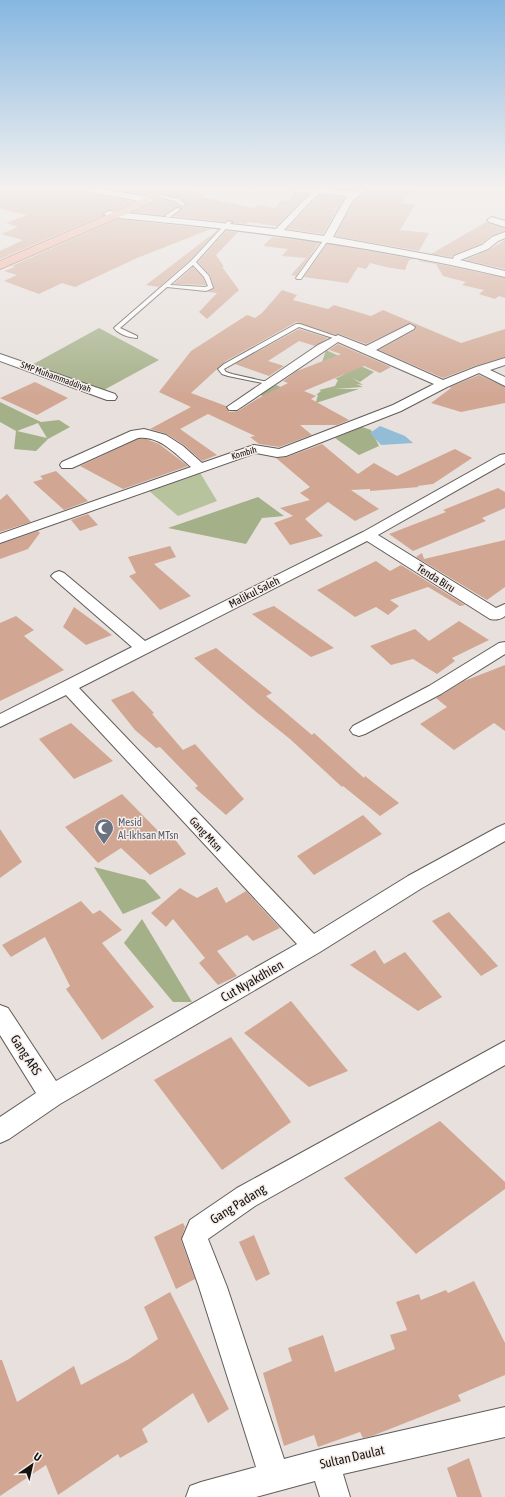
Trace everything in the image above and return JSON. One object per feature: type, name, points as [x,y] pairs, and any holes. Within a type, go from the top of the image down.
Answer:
[{"type":"highway","points":[[0,265],[13,259]]},
{"type":"street","points":[[438,259],[505,274]]},
{"type":"street","points":[[460,259],[505,270]]},
{"type":"street","points":[[366,351],[410,327]]},
{"type":"street","points":[[233,407],[270,384],[322,347],[338,338],[443,384]]},
{"type":"street","name":"SMP Muhammaddiyah","points":[[0,358],[111,397]]},
{"type":"street","name":"Kombih","points":[[0,539],[258,448],[272,453],[281,452],[396,408],[443,384],[505,361]]},
{"type":"street","points":[[480,369],[505,382]]},
{"type":"street","points":[[67,465],[135,434],[147,433],[166,441],[200,468]]},
{"type":"street","name":"Malikul Saleh","points":[[0,721],[368,535],[505,458]]},
{"type":"street","name":"Tenda Biru","points":[[368,535],[502,615]]},
{"type":"street","points":[[59,576],[143,648]]},
{"type":"street","points":[[358,730],[435,690],[505,647]]},
{"type":"street","name":"Gang Mtsn","points":[[67,686],[312,946]]},
{"type":"street","name":"Cut Nyakdhien","points":[[0,1131],[52,1096],[312,946],[415,882],[505,832]]},
{"type":"street","name":"Gang ARS","points":[[0,1015],[52,1096]]},
{"type":"street","name":"Gang Padang","points":[[274,1476],[216,1294],[195,1239],[196,1234],[199,1229],[246,1197],[505,1052]]},
{"type":"street","name":"Sultan Daulat","points":[[201,1497],[325,1463],[505,1422]]},
{"type":"street","points":[[325,1463],[335,1497]]},
{"type":"lane","points":[[135,337],[120,331],[117,328],[167,286],[196,259]]},
{"type":"lane","points":[[299,278],[313,259]]},
{"type":"lane","points":[[167,286],[202,289],[210,288],[211,285],[206,276],[193,262]]},
{"type":"lane","points":[[270,384],[230,375],[224,373],[222,370],[226,365],[298,325],[338,338]]},
{"type":"green space","points":[[99,328],[159,360],[102,391],[30,366]]},
{"type":"green space","points":[[326,350],[374,372],[360,382],[352,378],[363,385],[356,384],[363,387],[334,389],[359,389],[316,403],[286,409],[259,394],[276,385],[316,402],[318,395],[316,395],[321,391],[319,390],[335,386],[338,380],[335,379],[345,374],[322,362]]},
{"type":"green space","points":[[0,402],[41,422],[59,420],[70,427],[48,439],[36,451],[14,449],[16,431],[0,422]],"holes":[[[38,423],[47,438],[17,431]]]},
{"type":"green space","points":[[362,427],[371,430],[379,446],[359,455],[335,438]]},
{"type":"green space","points":[[199,471],[217,501],[178,516],[148,490]]},
{"type":"green space","points":[[258,497],[284,516],[262,518],[246,544],[168,528]]},
{"type":"green space","points":[[94,867],[145,880],[161,898],[123,914]]},
{"type":"green space","points":[[142,919],[192,1002],[173,1002],[124,943]]},
{"type":"water","points":[[380,426],[405,436],[413,443],[381,445],[370,433]]},
{"type":"building","points":[[28,259],[135,259],[75,287],[62,283],[39,294],[4,281],[17,275],[4,271],[15,267],[12,266]]},
{"type":"building","points":[[180,259],[191,259],[159,287],[146,285]]},
{"type":"building","points":[[201,259],[219,259],[224,267],[222,267],[239,290],[207,319],[199,312],[217,293],[208,292],[214,288],[210,275],[198,262]]},
{"type":"building","points":[[305,259],[308,259],[296,276],[291,275]]},
{"type":"building","points":[[317,259],[414,259],[409,260],[405,270],[370,263],[366,269],[358,267],[348,283],[304,277]]},
{"type":"building","points":[[505,259],[505,269],[465,260]]},
{"type":"building","points":[[420,260],[505,278],[505,298],[499,296],[495,299],[479,294],[484,290],[462,285],[466,282],[443,276],[436,264],[418,261]]},
{"type":"building","points":[[193,267],[203,278],[206,285],[174,284]]},
{"type":"building","points":[[282,290],[297,295],[293,300],[328,309],[334,305],[371,316],[383,310],[461,343],[505,329],[505,357],[443,378],[379,350],[415,330],[416,327],[411,323],[366,344],[339,334],[336,335],[296,322],[226,361],[191,393],[226,406],[229,412],[238,411],[288,383],[283,381],[297,371],[341,354],[329,350],[338,344],[391,367],[380,373],[364,366],[304,391],[316,396],[311,399],[349,420],[337,425],[300,425],[312,435],[279,447],[259,444],[250,437],[255,436],[208,414],[180,429],[217,455],[202,461],[184,445],[167,434],[150,429],[191,407],[159,392],[191,351],[247,315],[255,318],[262,313]]},
{"type":"building","points":[[299,329],[328,338],[315,346],[299,341],[268,361],[284,366],[269,376],[235,364]]},
{"type":"building","points":[[479,375],[505,387],[505,403],[461,412],[431,403],[451,388],[450,387]]},
{"type":"building","points":[[35,382],[68,398],[37,415],[0,398]]},
{"type":"building","points":[[138,439],[146,439],[159,444],[188,466],[123,489],[80,466]]},
{"type":"building","points":[[322,444],[358,474],[374,463],[397,476],[455,449],[472,458],[433,484],[417,486],[419,487],[370,491],[370,489],[351,490],[379,509],[355,521],[328,502],[305,519],[323,536],[290,545],[274,523],[293,516],[280,508],[310,500],[300,493],[310,487],[276,458],[287,457]]},
{"type":"building","points":[[56,471],[88,501],[64,510],[33,482],[43,479],[40,476]]},
{"type":"building","points":[[498,488],[505,492],[505,508],[482,518],[486,521],[413,551],[389,534],[446,512],[443,510]]},
{"type":"building","points":[[7,494],[31,522],[0,532],[0,500]]},
{"type":"building","points":[[88,514],[98,525],[80,531],[71,520]]},
{"type":"building","points":[[38,531],[40,533],[28,549],[0,559],[0,544]]},
{"type":"building","points":[[505,540],[505,587],[487,600],[416,557],[422,553],[424,559]]},
{"type":"building","points":[[170,546],[176,557],[154,564],[191,596],[160,610],[129,576],[136,573],[128,557]]},
{"type":"building","points":[[376,561],[390,571],[401,565],[465,605],[460,606],[428,587],[390,600],[399,606],[388,615],[376,607],[355,617],[317,590]]},
{"type":"building","points":[[274,606],[334,648],[311,657],[252,614]]},
{"type":"building","points":[[74,607],[112,635],[86,645],[63,627]]},
{"type":"building","points":[[16,616],[34,630],[24,636],[64,670],[0,701],[0,623]]},
{"type":"building","points":[[459,621],[489,640],[452,658],[455,661],[437,674],[413,659],[391,665],[370,646],[415,629],[429,641]]},
{"type":"building","points":[[216,648],[272,693],[266,696],[312,735],[314,733],[364,778],[365,776],[399,803],[380,816],[343,786],[342,787],[290,739],[194,658]]},
{"type":"building","points":[[505,665],[505,731],[494,723],[454,750],[420,724],[447,707],[436,698],[464,681]]},
{"type":"building","points":[[133,691],[154,713],[152,714],[183,750],[195,744],[244,799],[226,815],[195,788],[198,786],[160,747],[156,748],[135,730],[111,700]]},
{"type":"building","points":[[71,723],[113,761],[74,779],[39,739]]},
{"type":"building","name":"Mesid Al-Ikhsan MTsn","points":[[122,794],[165,838],[171,834],[186,854],[150,875],[121,848],[98,863],[65,827]]},
{"type":"building","points":[[363,815],[382,834],[314,875],[297,856]]},
{"type":"building","points":[[0,829],[22,862],[0,878]]},
{"type":"building","points":[[217,887],[226,903],[246,891],[280,928],[253,941],[247,935],[217,951],[237,976],[218,985],[199,963],[205,958],[173,919],[166,927],[151,913],[180,888],[197,898]]},
{"type":"building","points":[[81,901],[93,914],[100,910],[122,930],[102,943],[154,1007],[102,1040],[66,989],[70,986],[45,937],[11,957],[2,945]]},
{"type":"building","points":[[449,912],[498,966],[481,976],[432,921]]},
{"type":"building","points":[[375,950],[384,964],[405,952],[442,997],[418,1011],[350,965]]},
{"type":"building","points":[[291,1001],[348,1071],[309,1087],[244,1033]]},
{"type":"building","points":[[231,1037],[291,1122],[222,1170],[154,1080]]},
{"type":"building","points":[[440,1121],[505,1182],[505,1189],[416,1254],[344,1178]]},
{"type":"building","points":[[183,1223],[185,1227],[181,1240],[195,1279],[176,1289],[154,1237]]},
{"type":"building","points":[[254,1235],[270,1274],[256,1281],[239,1242]]},
{"type":"building","points":[[474,1281],[505,1343],[505,1375],[458,1395],[461,1401],[372,1436],[363,1438],[360,1432],[318,1447],[314,1435],[284,1446],[263,1373],[292,1361],[288,1348],[323,1335],[335,1372],[395,1349],[390,1335],[407,1330],[396,1302],[419,1294],[421,1300],[446,1290],[448,1293]]},
{"type":"building","points":[[170,1292],[229,1409],[208,1423],[193,1393],[142,1429],[148,1442],[120,1458],[118,1454],[58,1495],[46,1465],[0,1496],[0,1360],[2,1360],[17,1402],[74,1366],[81,1385],[129,1359],[158,1339],[144,1307]]},
{"type":"building","points":[[469,1458],[482,1497],[457,1497],[447,1468]]},
{"type":"place","name":"Mesid Al-Ikhsan MTsn","points":[[104,845]]}]
